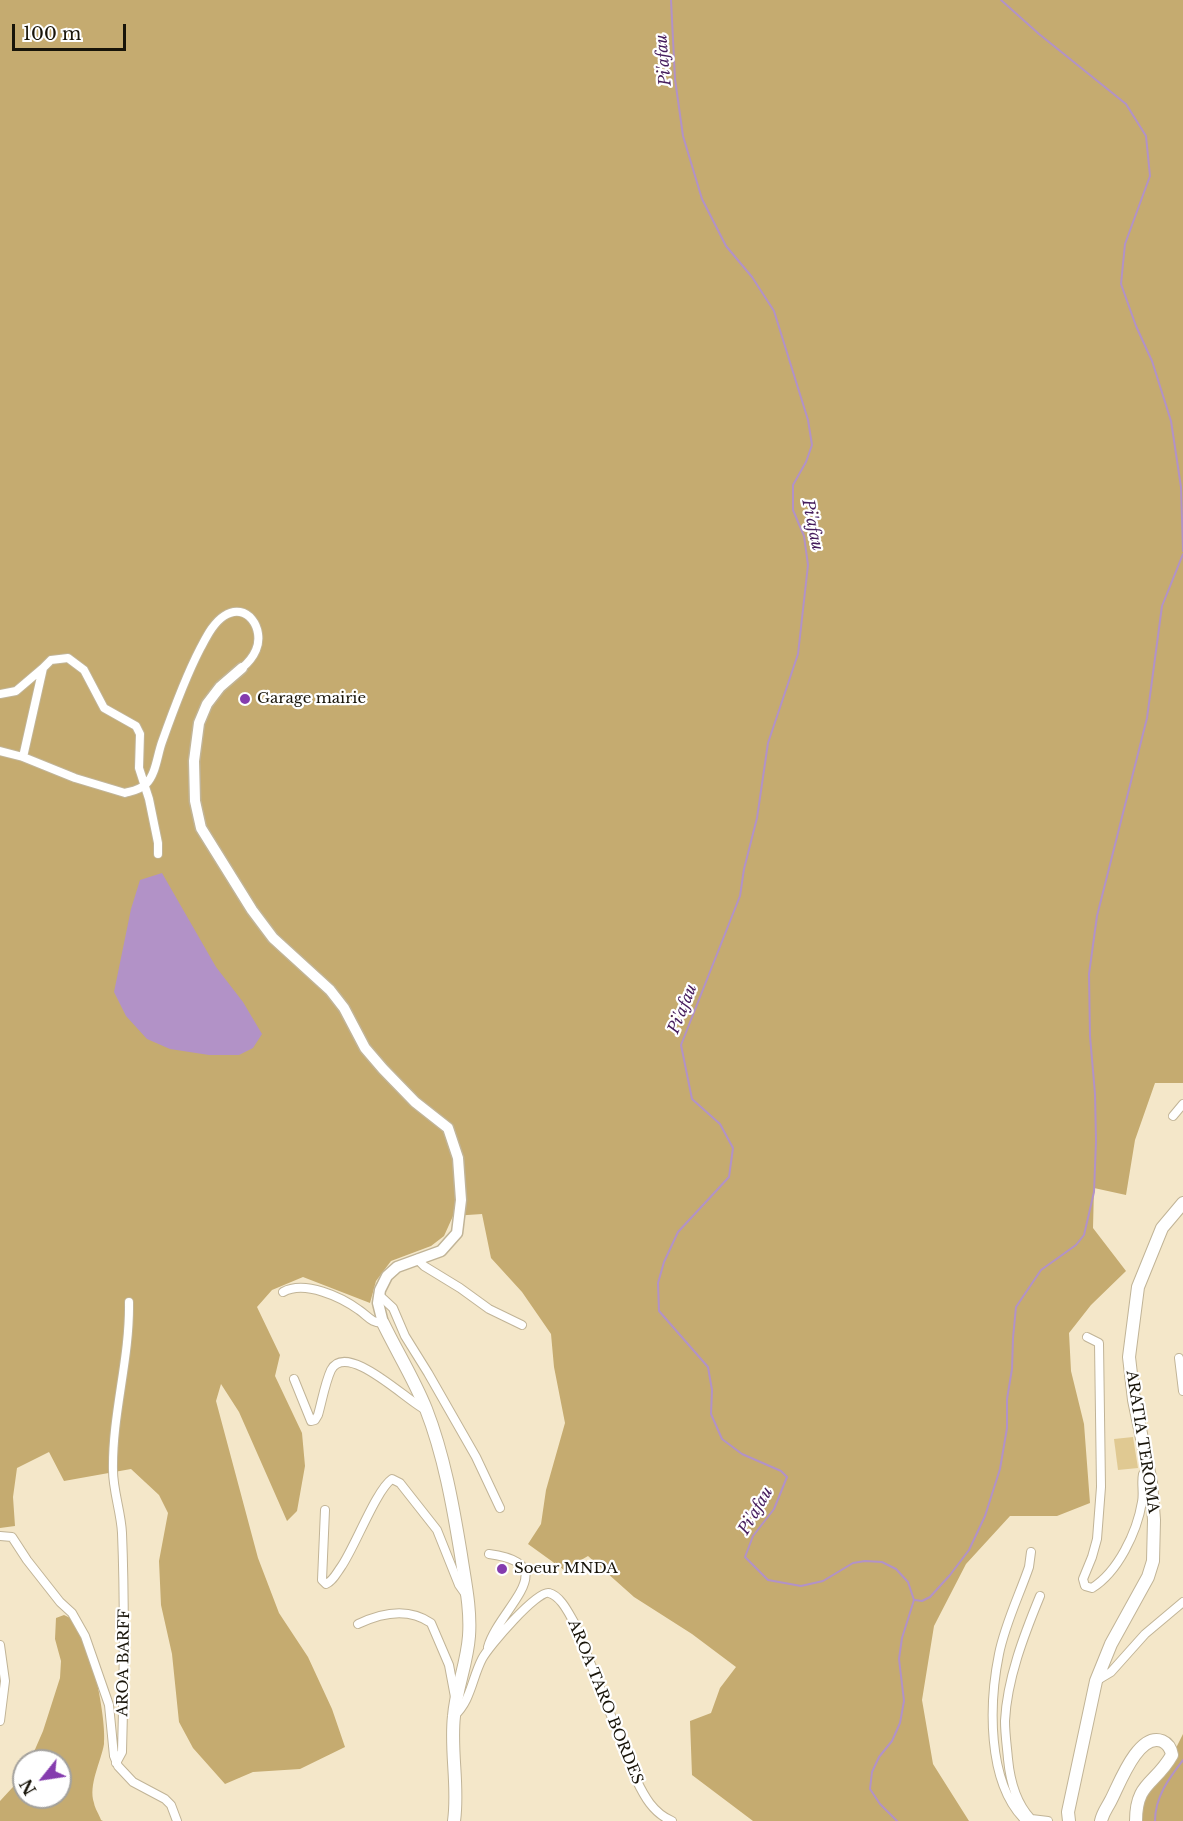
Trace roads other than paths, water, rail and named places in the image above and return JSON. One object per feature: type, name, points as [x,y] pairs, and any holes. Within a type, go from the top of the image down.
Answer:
[{"type":"main road","name":"ARATIA TEROMA","points":[[1068,1821],[1095,1681],[1111,1644],[1148,1577],[1153,1561],[1154,1520],[1149,1471],[1130,1378],[1129,1357],[1138,1287],[1155,1241],[1162,1228],[1183,1203]]},
{"type":"main road","points":[[383,1323],[426,1410],[442,1460],[468,1597],[467,1655],[454,1716],[456,1791],[454,1821]]},
{"type":"main road","points":[[1101,1821],[1103,1812],[1123,1772],[1136,1754],[1150,1742],[1158,1740],[1165,1742],[1172,1751],[1172,1755],[1162,1770],[1140,1792],[1136,1806],[1136,1821]]},
{"type":"street","points":[[0,751],[23,757],[75,778],[124,792],[146,784],[153,773],[162,742],[200,650],[217,622],[223,616],[238,611],[247,614],[254,621],[258,635],[257,648],[242,668],[220,687],[207,704],[199,723],[194,761],[195,801],[201,828],[214,852],[273,938],[330,990],[344,1008],[365,1048],[415,1102],[448,1128],[458,1158],[461,1180],[457,1233],[441,1251],[398,1267],[387,1276],[378,1303],[383,1323],[376,1323],[349,1305],[309,1288],[294,1287],[283,1292]]},
{"type":"street","points":[[0,694],[16,691],[51,660],[68,658],[77,663],[90,680],[104,708],[136,726],[140,734],[139,768],[146,784],[158,843],[158,854]]},
{"type":"street","points":[[23,757],[43,668]]},
{"type":"street","points":[[1173,1116],[1183,1104]]},
{"type":"street","points":[[417,1259],[489,1309],[522,1325]]},
{"type":"street","points":[[379,1295],[393,1308],[405,1336],[476,1457],[500,1508]]},
{"type":"street","name":"AROA BARFF","points":[[116,1762],[122,1752],[125,1618],[121,1520],[113,1473],[113,1458],[129,1302]]},
{"type":"street","points":[[1087,1337],[1099,1343],[1101,1468],[1097,1539],[1083,1579],[1085,1586],[1092,1588],[1103,1579],[1122,1554],[1140,1512],[1144,1491],[1142,1477],[1144,1472],[1149,1471]]},
{"type":"street","points":[[1179,1358],[1183,1391]]},
{"type":"street","points":[[294,1379],[311,1421],[315,1420],[318,1415],[331,1370],[338,1362],[344,1361],[378,1376],[399,1390],[416,1406],[426,1410]]},
{"type":"street","points":[[325,1510],[322,1580],[326,1584],[332,1580],[349,1555],[389,1480],[396,1480],[437,1530],[459,1585],[468,1597]]},
{"type":"street","name":"AROA BARFF","points":[[0,1536],[12,1537],[27,1560],[80,1624],[109,1705],[116,1762]]},
{"type":"street","points":[[1031,1552],[1029,1567],[999,1654],[993,1730],[996,1762],[1006,1796],[1012,1807],[1023,1818],[1048,1821]]},
{"type":"street","name":"AROA TARO BORDES","points":[[454,1716],[462,1709],[493,1633],[522,1587],[527,1573],[516,1560],[489,1554]]},
{"type":"street","name":"AROA TARO BORDES","points":[[487,1651],[538,1595],[549,1593],[555,1596],[575,1624],[644,1795],[656,1811],[672,1821]]},
{"type":"street","points":[[1030,1819],[1012,1785],[1005,1723],[1017,1660],[1026,1629],[1040,1596]]},
{"type":"street","points":[[1095,1681],[1111,1672],[1145,1634],[1183,1602]]},
{"type":"street","points":[[358,1624],[388,1612],[408,1615],[431,1623],[449,1665],[456,1701]]},
{"type":"street","points":[[0,1645],[4,1669],[0,1722]]},
{"type":"street","points":[[116,1762],[133,1782],[165,1799],[171,1805],[177,1821]]},
{"type":"waterway","name":"Pi'afau","points":[[671,0],[675,79],[683,136],[702,199],[726,246],[752,277],[774,311],[808,420],[812,445],[806,462],[793,485],[793,510],[804,536],[808,565],[798,654],[768,743],[757,818],[744,869],[740,896],[681,1045],[692,1099],[720,1124],[733,1148],[729,1177],[678,1232],[664,1262],[658,1283],[659,1311],[708,1367],[712,1390],[711,1414],[722,1439],[742,1454],[781,1471],[787,1477],[774,1509],[753,1536],[745,1557],[768,1580],[801,1586],[823,1581],[853,1563],[865,1561],[882,1562],[896,1569],[908,1582],[914,1600],[902,1638],[899,1659],[904,1701],[900,1723],[892,1741],[879,1757],[872,1772],[870,1789],[880,1804],[897,1821]]},
{"type":"waterway","points":[[1001,0],[1039,34],[1126,104],[1146,136],[1150,176],[1125,244],[1121,284],[1152,361],[1171,421],[1181,487],[1183,551]]},
{"type":"waterway","points":[[915,1600],[922,1601],[930,1597],[950,1575],[969,1550],[985,1516],[1000,1469],[1007,1428],[1007,1399],[1012,1369],[1016,1307],[1041,1270],[1076,1245],[1084,1235],[1094,1192],[1095,1094],[1090,1036],[1089,974],[1097,916],[1147,718],[1162,606],[1183,554]]},
{"type":"waterway","points":[[1155,1821],[1160,1796],[1183,1760]]},
{"type":"place","name":"Garage mairie","points":[[245,699]]},
{"type":"place","name":"Soeur MNDA","points":[[502,1569]]}]
